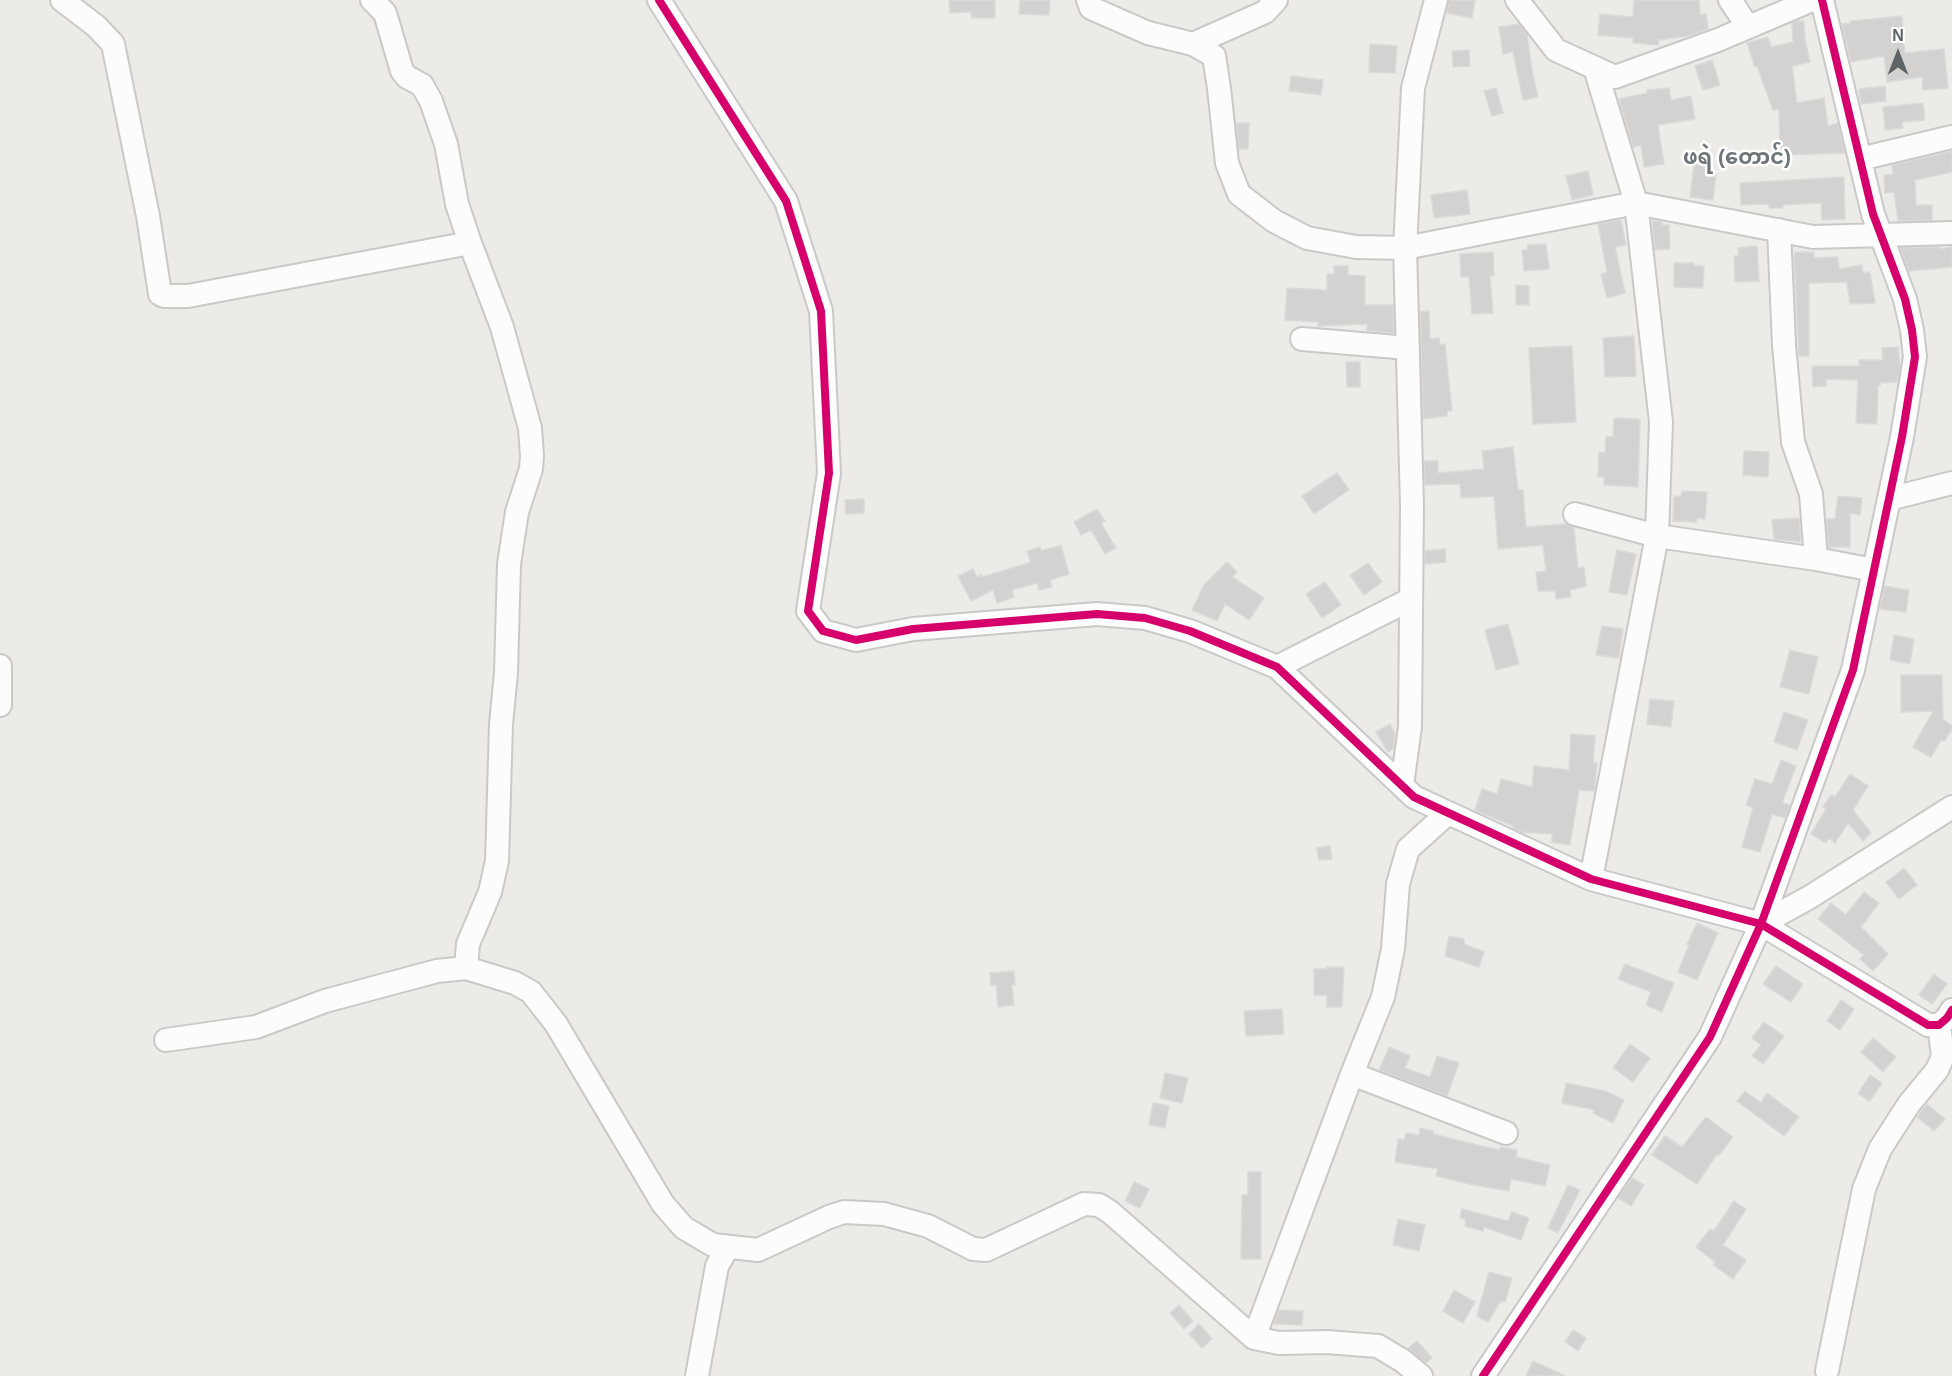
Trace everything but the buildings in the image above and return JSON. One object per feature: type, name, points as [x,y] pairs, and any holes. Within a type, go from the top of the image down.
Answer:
[{"type":"street","points":[[62,0],[96,26],[113,44],[148,216],[160,294],[188,296],[470,243]]},
{"type":"street","points":[[372,0],[385,13],[402,71],[407,77],[422,85],[431,101],[446,144],[457,204],[502,327],[530,428],[531,469],[518,512],[509,564],[497,861],[490,892],[468,944],[466,968]]},
{"type":"street","points":[[659,0],[786,201],[821,311],[829,473],[808,611],[823,632],[856,640],[913,629],[1097,614],[1145,618],[1190,632],[1277,667],[1414,797],[1591,879],[1761,924],[1928,1025],[1945,1018],[1942,1056],[1937,1070],[1909,1104],[1880,1149],[1864,1189],[1827,1371]]},
{"type":"street","points":[[1088,0],[1091,8],[1139,29],[1193,44],[1214,56],[1227,163],[1239,194],[1274,221],[1307,238],[1356,247],[1405,248],[1636,203],[1813,237],[1952,233]]},
{"type":"street","points":[[1193,44],[1265,12],[1276,0]]},
{"type":"street","points":[[1402,785],[1410,727],[1412,505],[1405,248],[1413,88],[1436,0]]},
{"type":"street","points":[[1517,0],[1556,50],[1615,77],[1718,40],[1812,0]]},
{"type":"street","points":[[1730,0],[1748,27]]},
{"type":"street","points":[[1483,1376],[1710,1037],[1761,924],[1853,670],[1902,437],[1915,357],[1905,299],[1873,214],[1822,0]]},
{"type":"street","points":[[1591,879],[1657,536],[1661,422],[1636,203],[1595,68]]},
{"type":"street","points":[[1860,159],[1952,137]]},
{"type":"street","points":[[1779,230],[1784,345],[1793,442],[1811,494],[1816,559]]},
{"type":"street","points":[[1302,339],[1408,348]]},
{"type":"street","points":[[1889,499],[1952,483]]},
{"type":"street","points":[[1575,514],[1657,536],[1816,559],[1874,570]]},
{"type":"street","points":[[1277,667],[1411,599]]},
{"type":"street","points":[[0,666],[0,705]]},
{"type":"street","points":[[1761,924],[1810,897],[1952,807]]},
{"type":"street","points":[[1254,1338],[1383,997],[1393,949],[1398,884],[1408,849],[1448,813]]},
{"type":"street","points":[[166,1040],[256,1027],[325,1001],[437,971],[466,968],[515,983],[531,992],[556,1024],[663,1204],[684,1228],[713,1245],[758,1250],[844,1212],[884,1214],[928,1226],[973,1249],[986,1250],[1084,1204],[1099,1204],[1254,1338],[1279,1343],[1327,1342],[1378,1346],[1404,1360],[1421,1376]]},
{"type":"street","points":[[1352,1074],[1506,1133]]},
{"type":"street","points":[[697,1376],[717,1266],[728,1247]]},
{"type":"cycle path","points":[[659,0],[786,201],[821,311],[829,473],[808,611],[823,631],[856,640],[913,629],[1097,614],[1145,618],[1190,631],[1277,667],[1414,797],[1591,879],[1761,924],[1928,1025],[1939,1025],[1952,1010]]},
{"type":"cycle path","points":[[1483,1376],[1710,1037],[1761,924],[1853,670],[1902,437],[1915,357],[1905,299],[1873,214],[1822,0]]},
{"type":"district","name":"ဖရဲ (တောင်)","points":[[1737,158]]}]
